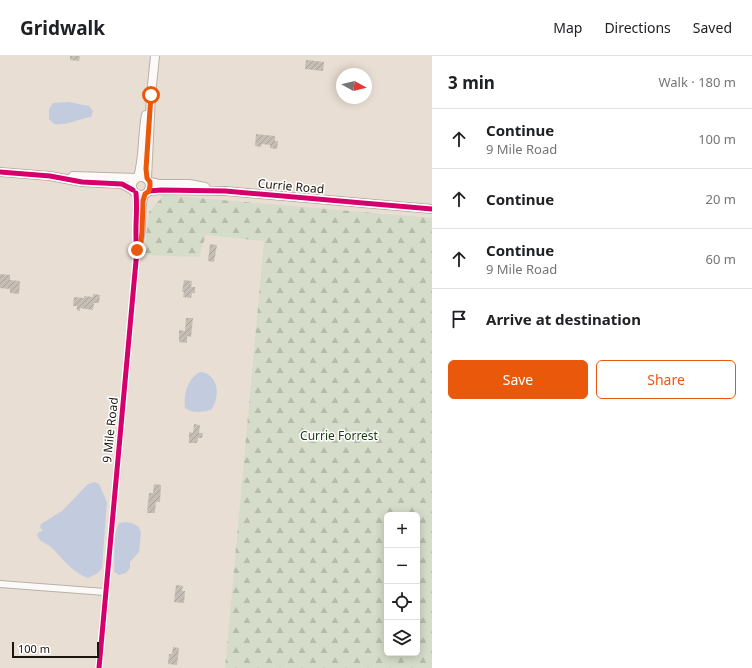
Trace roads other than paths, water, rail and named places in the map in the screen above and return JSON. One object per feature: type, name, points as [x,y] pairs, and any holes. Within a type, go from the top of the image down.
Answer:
[{"type":"street","points":[[143,179],[132,183],[134,192],[139,195],[147,193],[150,186],[143,179],[141,163],[144,124],[151,95],[155,56]]},
{"type":"street","name":"Currie Road","points":[[0,172],[50,176],[143,179],[159,184],[189,184],[225,191]]},
{"type":"street","name":"Currie Road","points":[[50,176],[82,182],[122,184],[134,192]]},
{"type":"street","name":"Currie Road","points":[[147,193],[161,190],[225,191],[432,209]]},
{"type":"street","name":"9 Mile Road","points":[[99,668],[137,250],[137,205],[134,192]]},
{"type":"street","name":"9 Mile Road","points":[[137,250],[141,241],[142,232],[142,203],[147,193]]},
{"type":"street","points":[[0,584],[105,592]]},
{"type":"water","points":[[69,102],[89,106],[93,111],[91,117],[68,123],[54,124],[49,119],[49,109],[53,103]]},
{"type":"water","points":[[200,372],[204,372],[213,378],[217,392],[211,410],[195,412],[185,408],[185,397],[189,382]]},
{"type":"water","points":[[94,482],[99,484],[107,502],[102,568],[98,573],[88,578],[77,573],[51,547],[39,539],[37,535],[39,532],[43,531],[40,527],[41,524],[62,511],[88,484]]},
{"type":"water","points":[[119,523],[132,523],[139,527],[141,533],[139,552],[130,562],[130,568],[126,573],[119,575],[114,572],[115,535]]},
{"type":"park label","name":"Currie Forrest","points":[[339,435]]}]
